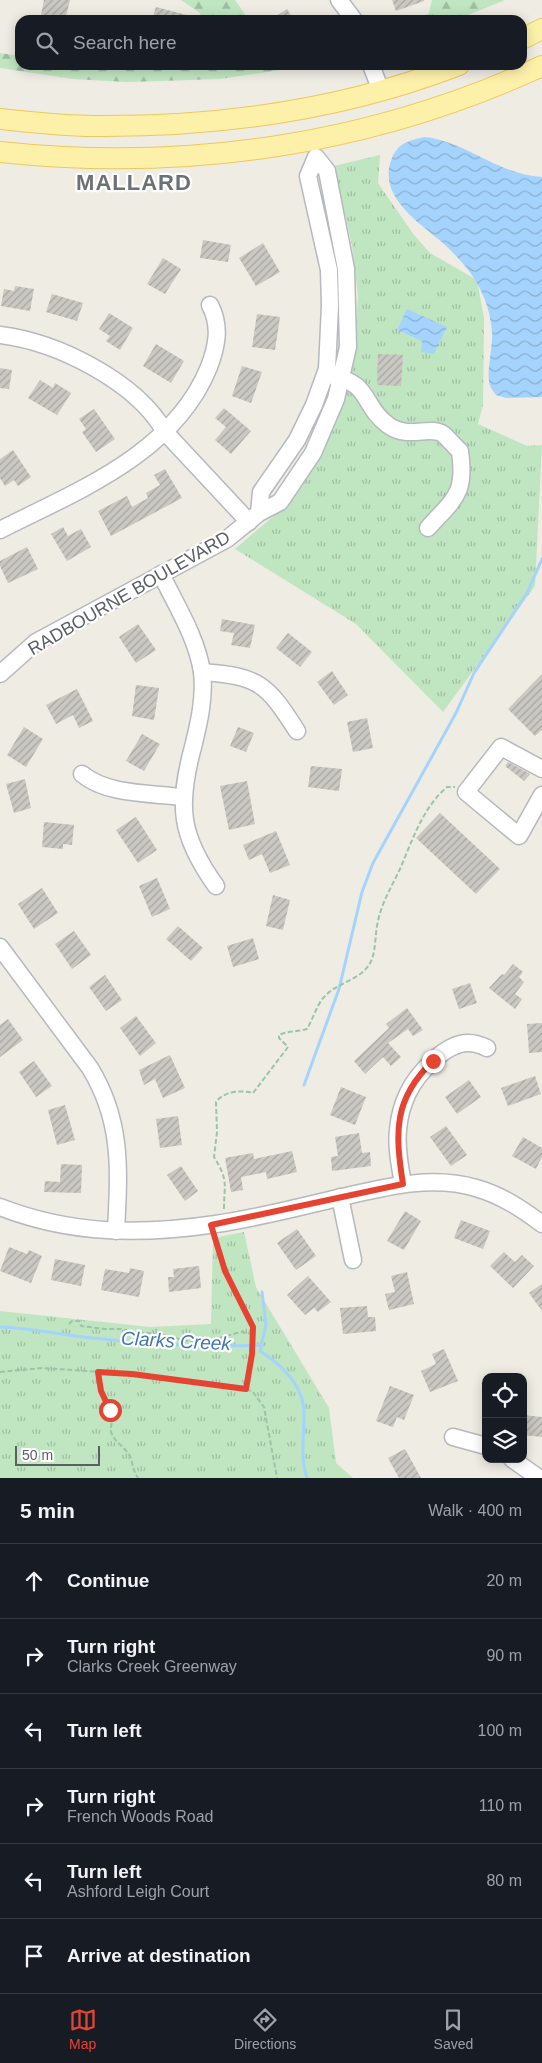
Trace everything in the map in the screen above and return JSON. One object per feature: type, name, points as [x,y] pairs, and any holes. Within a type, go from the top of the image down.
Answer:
[{"type":"main road","points":[[527,36],[542,29]]},
{"type":"main road","points":[[527,60],[542,53]]},
{"type":"main road","points":[[0,152],[80,158],[156,158],[250,150],[315,148],[487,89],[542,66]]},
{"type":"main road","points":[[0,119],[93,126],[206,122],[298,110],[381,91],[444,70]]},
{"type":"main road","points":[[422,112],[505,70]]},
{"type":"street","points":[[339,0],[350,15]]},
{"type":"street","points":[[373,70],[381,91]]},
{"type":"street","points":[[254,517],[260,492],[297,440],[314,405],[325,374],[330,306],[329,270],[308,176],[315,148]]},
{"type":"street","name":"RADBOURNE BOULEVARD","points":[[0,674],[36,642],[227,538],[254,517],[280,502],[309,460],[328,421],[342,377],[348,347],[346,269],[327,171],[315,148]]},
{"type":"street","points":[[0,530],[116,470],[135,458],[165,432],[188,405],[204,378],[213,357],[218,330],[216,318],[210,305]]},
{"type":"street","points":[[0,335],[32,342],[60,352],[97,369],[119,384],[141,402],[160,423],[165,432],[254,517]]},
{"type":"street","points":[[325,374],[342,377],[355,383],[368,399],[375,412],[388,425],[403,434],[442,433],[460,451],[462,481],[457,495],[428,528]]},
{"type":"street","points":[[162,574],[194,643],[202,672],[201,709],[182,797],[182,808],[190,840],[199,861],[216,886]]},
{"type":"street","points":[[202,672],[237,675],[257,684],[279,702],[297,731]]},
{"type":"street","points":[[542,769],[500,747],[466,792],[519,836],[542,795]]},
{"type":"street","points":[[82,774],[94,783],[107,788],[182,797]]},
{"type":"street","points":[[0,946],[90,1068],[102,1090],[114,1124],[118,1148],[116,1231]]},
{"type":"street","points":[[403,1184],[398,1151],[398,1131],[401,1112],[412,1086],[422,1071],[446,1051],[460,1044],[468,1043],[478,1044],[486,1048]]},
{"type":"street","points":[[0,1207],[45,1221],[79,1228],[151,1232],[211,1225],[403,1184],[433,1182],[476,1188],[512,1203],[542,1224]]},
{"type":"street","points":[[340,1198],[353,1260]]},
{"type":"street","points":[[453,1437],[482,1445]]},
{"type":"street","points":[[518,1463],[539,1478]]},
{"type":"path","points":[[246,1389],[252,1354],[253,1327],[225,1271],[211,1225],[224,1215],[226,1188],[226,1180],[221,1167],[214,1157],[218,1132],[216,1102],[220,1097],[230,1093],[245,1091],[253,1093],[258,1089],[264,1078],[288,1047],[279,1038],[279,1035],[284,1032],[296,1032],[307,1029],[324,997],[355,978],[372,959],[378,920],[384,901],[425,815],[448,787],[469,789]]},
{"type":"path","points":[[69,1324],[72,1321],[79,1321],[81,1326],[105,1329],[120,1328],[133,1332],[160,1334],[190,1342],[198,1340],[210,1342],[244,1332],[253,1335]]},
{"type":"path","points":[[0,1372],[42,1368],[141,1375],[246,1389],[253,1392],[264,1407],[277,1478]]},
{"type":"path","points":[[98,1372],[101,1391],[113,1414],[110,1424],[112,1433],[117,1442],[129,1454],[133,1469],[138,1478]]},
{"type":"green space","points":[[181,0],[235,0],[246,15],[201,15]]},
{"type":"green space","points":[[432,0],[505,0],[468,15],[426,15],[429,13]]},
{"type":"green space","points":[[0,53],[15,55],[15,70],[280,70],[220,79],[127,82],[73,79],[0,68]]},
{"type":"green space","points":[[380,155],[378,183],[414,235],[430,253],[477,280],[484,318],[483,405],[478,424],[527,446],[542,445],[535,586],[443,712],[356,624],[235,549],[276,514],[301,483],[354,355],[358,296],[352,245],[334,166]]},
{"type":"green space","points":[[244,1232],[256,1287],[329,1408],[336,1463],[353,1478],[0,1478],[0,1311],[150,1327],[211,1324],[213,1238]]},
{"type":"water","points":[[425,137],[455,145],[511,171],[542,177],[542,397],[506,398],[496,395],[490,385],[489,376],[492,338],[491,321],[478,284],[454,253],[403,207],[390,185],[389,172],[395,153],[405,143]]},
{"type":"water","points":[[407,309],[447,327],[434,354],[421,352],[422,341],[397,330]]},
{"type":"building","points":[[44,0],[70,0],[66,15],[41,15]]},
{"type":"building","points":[[392,0],[424,0],[424,1],[396,11]]},
{"type":"building","points":[[156,7],[186,15],[154,15]]},
{"type":"building","points":[[287,9],[291,15],[278,15]]},
{"type":"building","points":[[203,240],[231,245],[228,262],[200,258]]},
{"type":"building","points":[[263,243],[280,272],[256,286],[239,258]]},
{"type":"building","points":[[163,258],[181,269],[165,294],[147,284]]},
{"type":"building","points":[[15,286],[34,289],[30,311],[1,306],[4,289],[14,291]]},
{"type":"building","points":[[52,294],[83,303],[77,321],[46,312]]},
{"type":"building","points":[[109,313],[133,328],[120,350],[106,341],[110,336],[99,329]]},
{"type":"building","points":[[257,314],[280,317],[275,350],[252,347]]},
{"type":"building","points":[[156,344],[184,361],[171,383],[143,366]]},
{"type":"building","points":[[378,354],[403,355],[401,386],[377,385]]},
{"type":"building","points":[[242,366],[262,372],[251,403],[232,396]]},
{"type":"building","points":[[0,368],[12,370],[9,389],[0,388]]},
{"type":"building","points":[[40,380],[53,388],[55,383],[71,393],[57,415],[28,398]]},
{"type":"building","points":[[224,408],[251,431],[231,454],[215,440],[226,427],[215,418]]},
{"type":"building","points":[[94,409],[115,439],[96,452],[82,432],[86,429],[79,419]]},
{"type":"building","points":[[13,450],[31,477],[18,486],[14,480],[5,486],[0,478],[0,459]]},
{"type":"building","points":[[165,469],[182,498],[111,536],[98,511],[127,496],[132,507],[148,498],[146,493],[160,485],[154,475]]},
{"type":"building","points":[[63,527],[68,536],[81,529],[91,547],[67,561],[51,534]]},
{"type":"building","points":[[27,547],[38,569],[8,583],[0,566],[0,561]]},
{"type":"building","points":[[222,619],[255,625],[250,648],[231,645],[234,633],[220,631]]},
{"type":"building","points":[[138,624],[156,650],[136,663],[119,637]]},
{"type":"building","points":[[288,633],[312,652],[300,667],[276,648]]},
{"type":"building","points":[[332,671],[348,695],[334,705],[317,682]]},
{"type":"building","points":[[542,674],[542,730],[535,736],[508,709]]},
{"type":"building","points":[[136,685],[159,688],[154,720],[132,716]]},
{"type":"building","points":[[77,689],[93,721],[79,728],[73,715],[56,724],[46,705]]},
{"type":"building","points":[[367,718],[373,748],[353,752],[347,722]]},
{"type":"building","points":[[24,727],[43,739],[26,767],[7,755]]},
{"type":"building","points":[[238,727],[254,733],[246,752],[230,746]]},
{"type":"building","points":[[142,734],[160,744],[144,771],[126,761]]},
{"type":"building","points":[[508,762],[530,774],[524,781],[505,766]]},
{"type":"building","points":[[311,766],[342,769],[339,791],[308,787]]},
{"type":"building","points":[[25,779],[31,808],[14,813],[6,784]]},
{"type":"building","points":[[247,781],[255,824],[229,830],[220,786]]},
{"type":"building","points":[[440,813],[500,869],[476,894],[416,838]]},
{"type":"building","points":[[136,817],[157,850],[138,863],[116,830]]},
{"type":"building","points":[[44,822],[74,825],[72,845],[63,844],[63,849],[42,847]]},
{"type":"building","points":[[276,831],[290,865],[270,873],[262,854],[249,860],[243,845]]},
{"type":"building","points":[[157,878],[170,909],[152,917],[139,886]]},
{"type":"building","points":[[42,888],[58,913],[34,929],[18,904]]},
{"type":"building","points":[[273,895],[290,900],[283,930],[266,926]]},
{"type":"building","points":[[178,926],[203,948],[191,961],[166,939]]},
{"type":"building","points":[[74,931],[91,955],[72,969],[55,944]]},
{"type":"building","points":[[253,938],[259,959],[233,967],[227,946]]},
{"type":"building","points":[[513,964],[523,972],[519,977],[524,982],[515,994],[522,999],[515,1009],[489,988]]},
{"type":"building","points":[[105,975],[122,1000],[106,1011],[89,987]]},
{"type":"building","points":[[470,983],[477,1003],[459,1009],[452,989]]},
{"type":"building","points":[[407,1008],[423,1030],[413,1036],[408,1029],[388,1043],[401,1057],[391,1066],[383,1057],[365,1074],[354,1061],[389,1028],[386,1024]]},
{"type":"building","points":[[136,1016],[156,1043],[140,1056],[120,1028]]},
{"type":"building","points":[[8,1019],[23,1040],[0,1057],[0,1025]]},
{"type":"building","points":[[542,1023],[542,1052],[529,1053],[527,1024]]},
{"type":"building","points":[[170,1055],[185,1088],[163,1098],[155,1079],[144,1085],[139,1070]]},
{"type":"building","points":[[34,1061],[52,1086],[36,1097],[19,1072]]},
{"type":"building","points":[[535,1076],[541,1094],[508,1106],[501,1088]]},
{"type":"building","points":[[469,1080],[481,1097],[457,1114],[445,1097]]},
{"type":"building","points":[[341,1087],[366,1097],[355,1125],[330,1115]]},
{"type":"building","points":[[65,1105],[75,1140],[57,1145],[48,1110]]},
{"type":"building","points":[[178,1116],[182,1145],[160,1148],[156,1119]]},
{"type":"building","points":[[446,1126],[467,1155],[451,1166],[430,1137]]},
{"type":"building","points":[[359,1133],[362,1153],[370,1152],[371,1166],[332,1171],[331,1157],[338,1156],[335,1137]]},
{"type":"building","points":[[523,1137],[542,1148],[542,1157],[536,1169],[512,1156]]},
{"type":"building","points":[[292,1151],[297,1172],[267,1179],[266,1172],[241,1177],[243,1190],[231,1192],[225,1158],[253,1153],[254,1159]]},
{"type":"building","points":[[61,1164],[82,1165],[81,1193],[44,1192],[45,1181],[60,1182]]},
{"type":"building","points":[[181,1166],[198,1191],[185,1201],[167,1175]]},
{"type":"building","points":[[405,1211],[421,1221],[404,1250],[387,1241]]},
{"type":"building","points":[[461,1220],[490,1231],[483,1249],[454,1238]]},
{"type":"building","points":[[297,1229],[316,1256],[296,1270],[277,1243]]},
{"type":"building","points":[[9,1247],[27,1254],[29,1250],[42,1256],[31,1283],[0,1271]]},
{"type":"building","points":[[504,1252],[515,1262],[522,1255],[534,1266],[513,1288],[490,1266]]},
{"type":"building","points":[[55,1259],[85,1265],[81,1286],[51,1280]]},
{"type":"building","points":[[199,1266],[201,1288],[169,1292],[168,1277],[174,1277],[173,1269]]},
{"type":"building","points":[[130,1268],[144,1271],[139,1297],[101,1290],[105,1269],[129,1273]]},
{"type":"building","points":[[407,1272],[414,1304],[389,1310],[385,1294],[395,1292],[391,1276]]},
{"type":"building","points":[[308,1276],[331,1302],[318,1312],[314,1308],[305,1315],[287,1295]]},
{"type":"building","points":[[542,1284],[542,1311],[529,1293]]},
{"type":"building","points":[[367,1306],[368,1317],[375,1317],[376,1331],[343,1334],[340,1308]]},
{"type":"building","points":[[444,1349],[458,1381],[430,1392],[421,1371],[436,1364],[432,1354]]},
{"type":"building","points":[[390,1386],[414,1395],[404,1420],[397,1417],[393,1427],[376,1421]]},
{"type":"building","points":[[527,1415],[542,1417],[542,1437],[527,1435]]},
{"type":"building","points":[[405,1449],[421,1478],[399,1478],[388,1458]]},
{"type":"waterway","points":[[304,1085],[339,989],[362,892],[373,863],[456,713],[474,673],[527,593],[542,559]]},
{"type":"waterway","name":"Clarks Creek","points":[[262,1292],[266,1325],[260,1351],[284,1370],[301,1396],[304,1416],[303,1455],[307,1478]]},
{"type":"waterway","name":"Clarks Creek","points":[[0,1327],[155,1344],[197,1346],[261,1345]]},
{"type":"district","name":"MALLARD","points":[[134,182]]},
{"type":"route","points":[[110,1410],[101,1391],[98,1372],[132,1374],[246,1389],[252,1354],[253,1327],[241,1301],[232,1288],[211,1225],[403,1184],[397,1141],[401,1112],[412,1086],[422,1071],[433,1061]]}]
